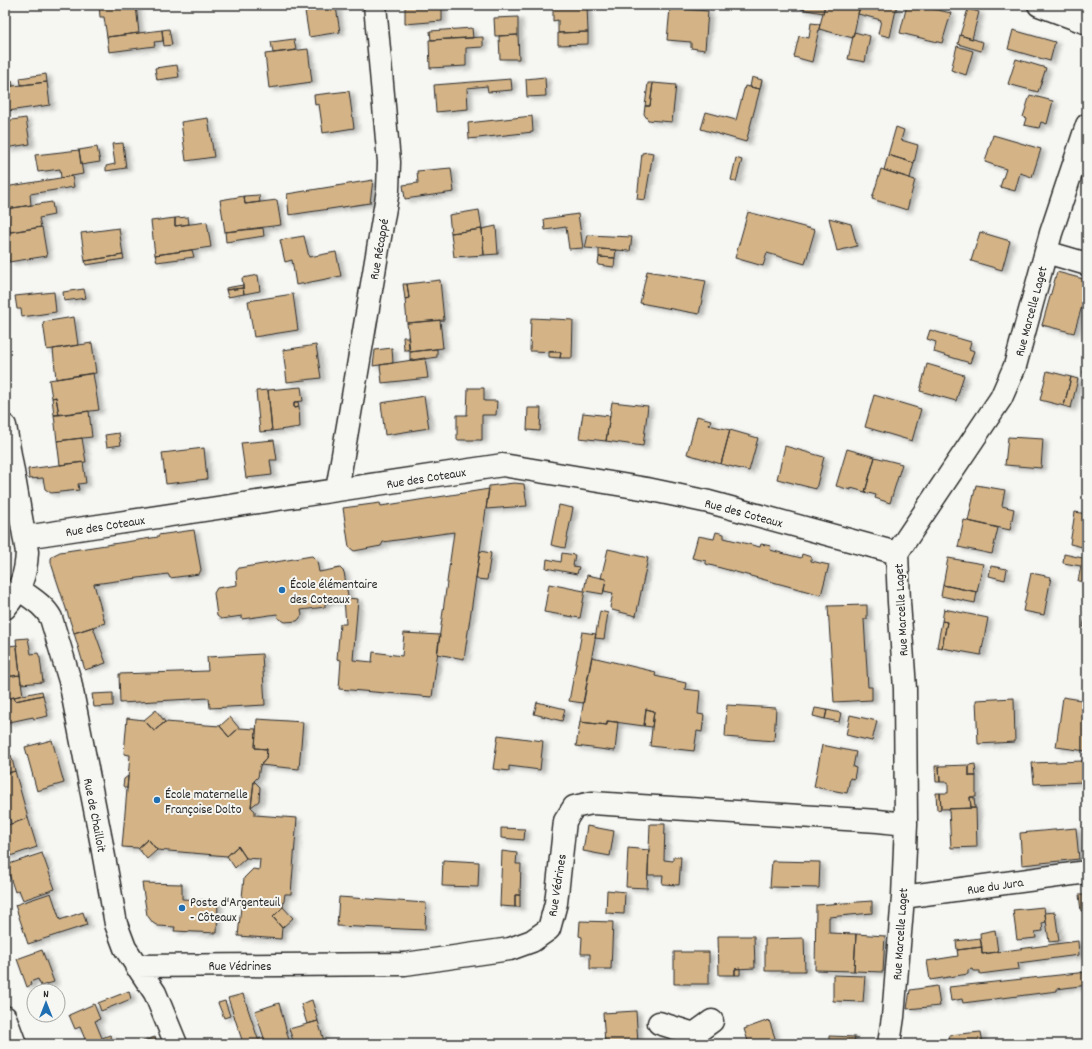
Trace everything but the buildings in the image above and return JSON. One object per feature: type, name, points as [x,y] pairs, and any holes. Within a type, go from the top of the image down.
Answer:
[{"type":"street","name":"Rue Récappé","points":[[337,490],[388,190],[389,162],[375,5]]},
{"type":"street","points":[[1039,5],[1087,23]]},
{"type":"street","name":"Rue Marcelle Laget","points":[[889,1044],[893,1017],[903,897],[906,824],[905,690],[898,602],[897,553],[1001,398],[1015,366],[1046,252],[1087,125]]},
{"type":"street","points":[[1046,252],[1087,264]]},
{"type":"street","points":[[5,426],[25,537],[26,552],[24,576],[19,589],[5,608]]},
{"type":"street","name":"Rue des Coteaux","points":[[25,537],[503,465],[647,489],[709,502],[897,553]]},
{"type":"street","name":"Rue de Chailloit","points":[[19,589],[42,607],[51,618],[70,681],[116,924],[125,948],[155,993],[176,1044]]},
{"type":"street","name":"Rue Védrines","points":[[136,966],[405,964],[510,949],[532,942],[549,929],[556,903],[565,821],[574,807],[592,803],[878,820],[906,824]]},
{"type":"street","name":"Rue du Jura","points":[[903,897],[1087,872]]},
{"type":"street","points":[[5,1017],[15,1044]]},
{"type":"street","points":[[659,1024],[694,1039],[712,1020]]},
{"type":"place","name":"École élémentaire des Coteaux","points":[[282,590]]},
{"type":"place","name":"École maternelle Françoise Dolto","points":[[157,800]]},
{"type":"place","name":"Poste d'Argenteuil - Côteaux","points":[[182,908]]}]
